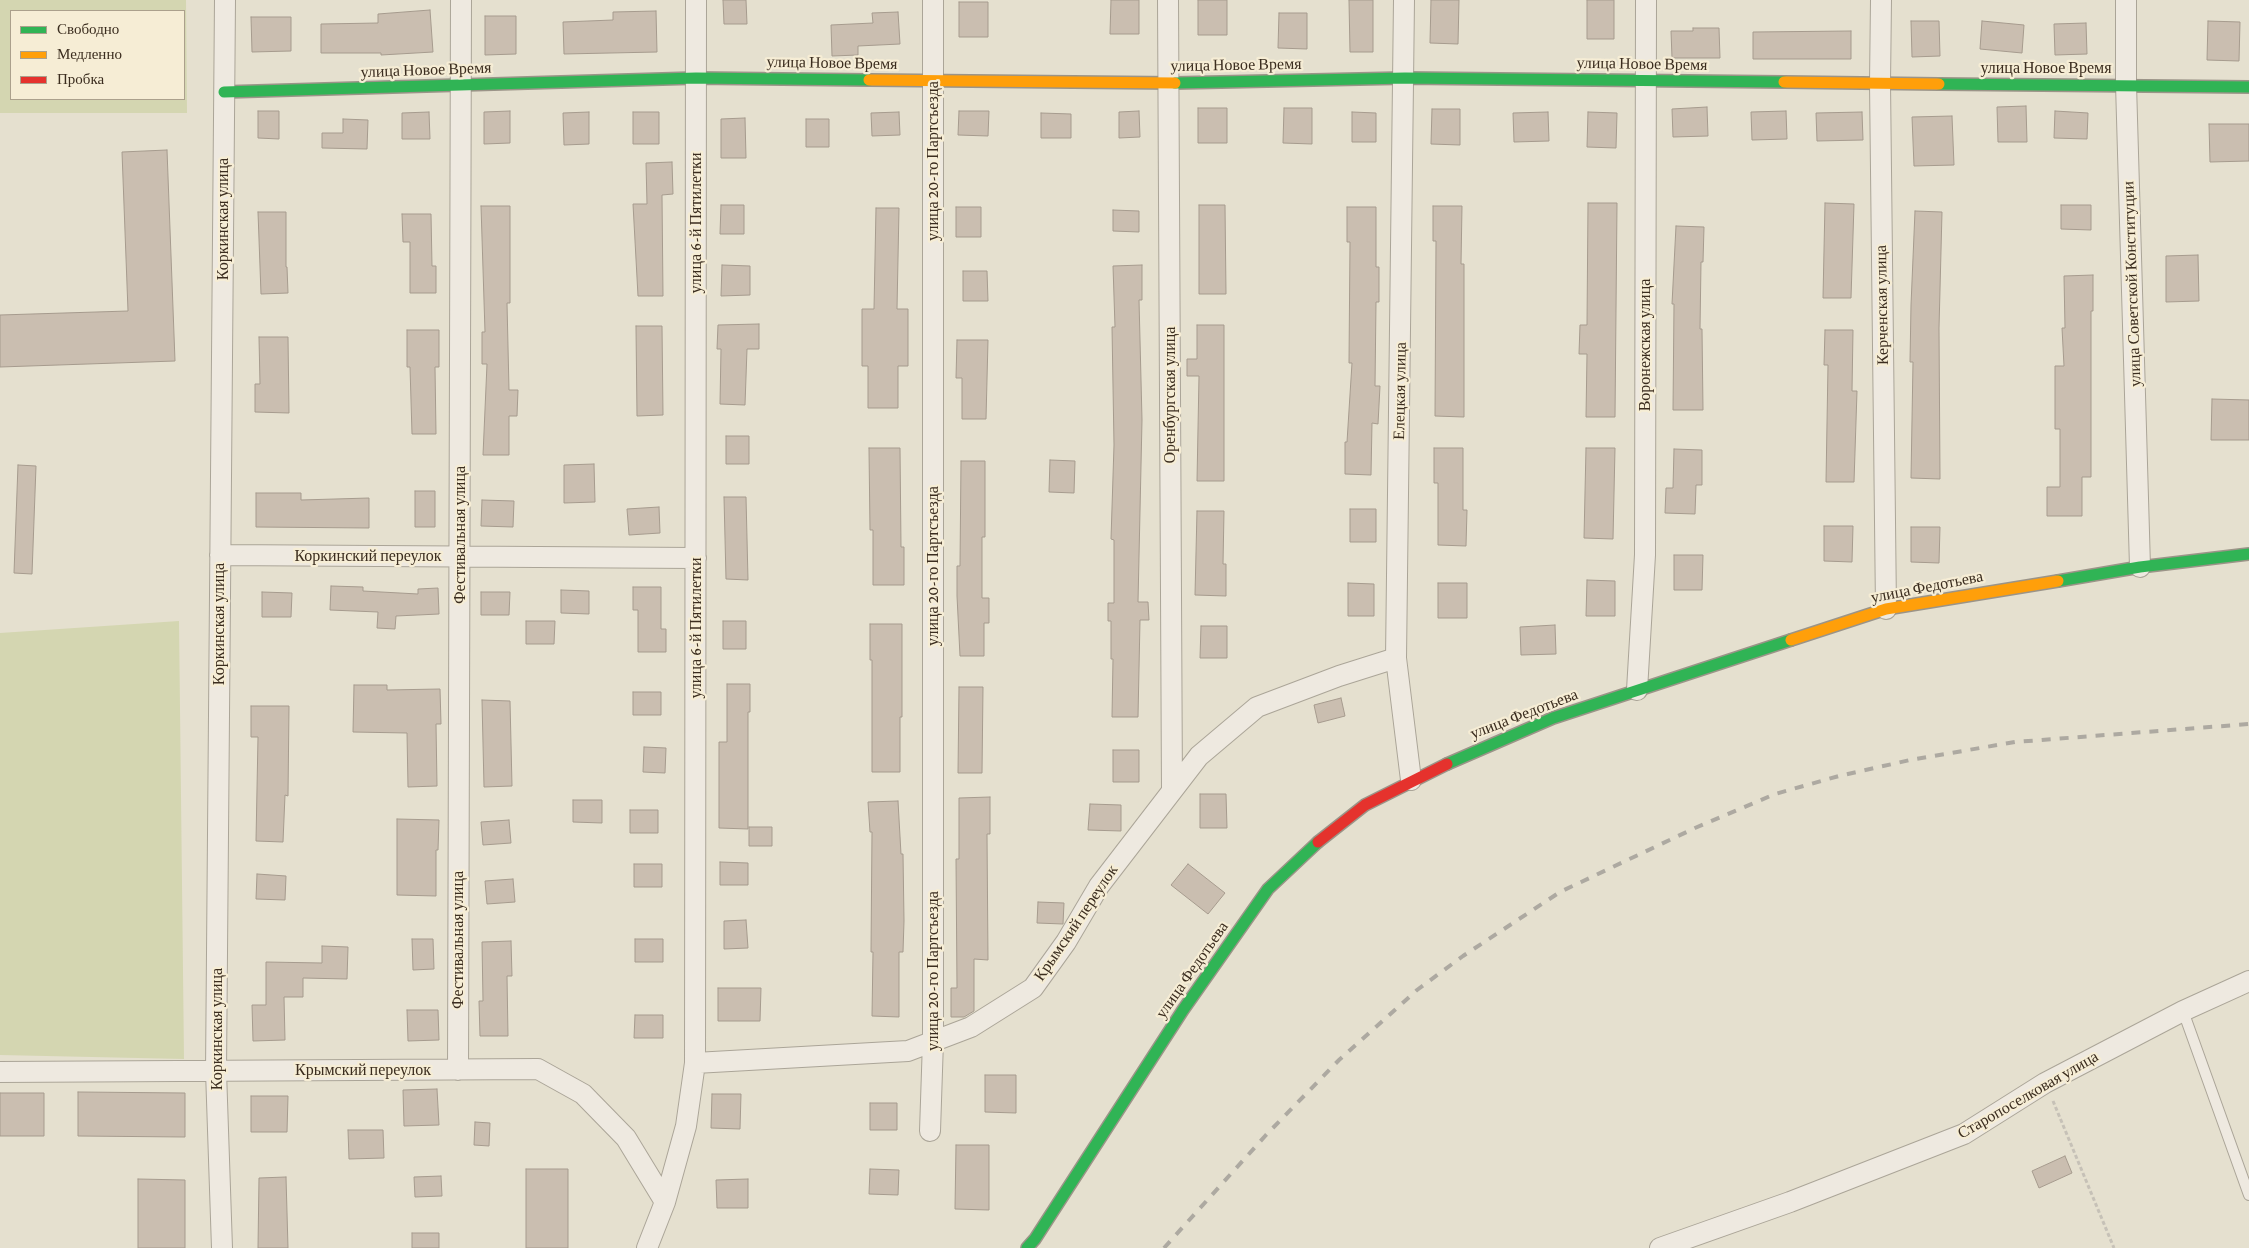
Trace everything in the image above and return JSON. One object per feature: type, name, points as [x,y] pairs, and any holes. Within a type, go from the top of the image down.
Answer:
[{"type":"street","name":"Коркинская улица","points":[[222,1248],[216,1071],[225,0]]},
{"type":"street","name":"Фестивальная улица","points":[[458,1070],[461,0]]},
{"type":"street","name":"улица 6-й Пятилетки","points":[[647,1248],[665,1202],[686,1126],[695,1062],[696,0]]},
{"type":"street","name":"улица 20-го Партсъезда","points":[[930,1131],[933,1041],[933,0]]},
{"type":"street","name":"Оренбургская улица","points":[[1168,0],[1172,790]]},
{"type":"street","name":"Елецкая улица","points":[[1404,0],[1405,78],[1396,658],[1411,780]]},
{"type":"street","name":"Воронежская улица","points":[[1637,690],[1644,555],[1646,0]]},
{"type":"street","name":"Керченская улица","points":[[1881,0],[1880,83],[1886,609]]},
{"type":"street","name":"улица Советской Конституции","points":[[2126,0],[2126,84],[2140,568]]},
{"type":"street","name":"улица Новое Время","points":[[224,92],[696,78],[1168,83],[1405,78],[2126,84],[2249,87]]},
{"type":"street","name":"улица Федотьева","points":[[1027,1248],[1035,1239],[1183,1010],[1268,889],[1324,837],[1365,805],[1411,780],[1462,756],[1553,718],[1886,609],[2140,568],[2249,554]]},
{"type":"street","name":"Коркинский переулок","points":[[220,555],[696,558]]},
{"type":"street","name":"Крымский переулок","points":[[695,1062],[908,1051],[971,1027],[1033,988],[1066,942],[1099,886],[1200,756],[1257,707],[1330,679],[1396,658]]},
{"type":"street","name":"Старопоселковая улица","points":[[1660,1248],[1790,1202],[1964,1134],[2045,1083],[2183,1011],[2249,981]]},
{"type":"street","name":"Крымский переулок","points":[[0,1072],[538,1069],[583,1094],[626,1138],[665,1202]]},
{"type":"lane","points":[[2183,1011],[2249,1195]]},
{"type":"path","points":[[2045,1083],[2114,1248]]},
{"type":"green space","points":[[0,0],[186,0],[187,113],[0,113]]},
{"type":"green space","points":[[179,621],[184,1059],[0,1055],[0,633]]},
{"type":"building","points":[[723,0],[746,0],[747,24],[724,24]]},
{"type":"building","points":[[1111,0],[1139,0],[1139,34],[1110,34]]},
{"type":"building","points":[[1198,0],[1227,0],[1227,35],[1198,35]]},
{"type":"building","points":[[1349,0],[1373,0],[1373,52],[1350,52]]},
{"type":"building","points":[[1431,0],[1459,0],[1458,44],[1430,43]]},
{"type":"building","points":[[1587,0],[1614,0],[1614,39],[1587,39]]},
{"type":"building","points":[[959,2],[988,2],[988,37],[959,37]]},
{"type":"building","points":[[430,10],[433,52],[381,55],[381,53],[321,53],[321,24],[378,23],[378,14]]},
{"type":"building","points":[[656,11],[657,52],[564,54],[563,22],[613,20],[613,12]]},
{"type":"building","points":[[898,12],[900,44],[858,46],[858,55],[832,56],[831,25],[873,23],[872,13]]},
{"type":"building","points":[[1279,13],[1307,13],[1307,49],[1278,48]]},
{"type":"building","points":[[485,16],[516,16],[516,54],[485,55]]},
{"type":"building","points":[[251,17],[291,17],[291,51],[252,52]]},
{"type":"building","points":[[1911,21],[1939,21],[1940,56],[1912,57]]},
{"type":"building","points":[[1982,21],[2024,25],[2022,53],[1980,49]]},
{"type":"building","points":[[2208,21],[2240,22],[2239,61],[2207,60]]},
{"type":"building","points":[[2086,23],[2087,54],[2055,55],[2054,24]]},
{"type":"building","points":[[1693,28],[1719,28],[1720,58],[1672,58],[1671,31],[1693,31]]},
{"type":"building","points":[[1851,31],[1851,59],[1753,59],[1753,32]]},
{"type":"building","points":[[2026,106],[2027,142],[1998,142],[1997,107]]},
{"type":"building","points":[[1707,107],[1708,136],[1673,137],[1672,109]]},
{"type":"building","points":[[1198,108],[1227,108],[1227,143],[1198,143]]},
{"type":"building","points":[[1284,108],[1312,108],[1312,144],[1283,143]]},
{"type":"building","points":[[1432,109],[1460,109],[1460,145],[1431,144]]},
{"type":"building","points":[[258,111],[279,111],[279,139],[258,138]]},
{"type":"building","points":[[510,111],[510,143],[484,144],[484,112]]},
{"type":"building","points":[[959,111],[989,111],[988,136],[958,135]]},
{"type":"building","points":[[1139,111],[1140,137],[1119,138],[1119,112]]},
{"type":"building","points":[[1786,111],[1787,139],[1752,140],[1751,112]]},
{"type":"building","points":[[2055,111],[2088,113],[2087,139],[2054,138]]},
{"type":"building","points":[[429,112],[430,139],[402,139],[402,113]]},
{"type":"building","points":[[589,112],[589,144],[564,145],[563,113]]},
{"type":"building","points":[[633,112],[659,112],[659,144],[633,144]]},
{"type":"building","points":[[899,112],[900,135],[872,136],[871,113]]},
{"type":"building","points":[[1352,112],[1376,113],[1376,142],[1352,142]]},
{"type":"building","points":[[1548,112],[1549,141],[1514,142],[1513,113]]},
{"type":"building","points":[[1588,112],[1617,113],[1616,148],[1587,147]]},
{"type":"building","points":[[1862,112],[1863,140],[1817,141],[1816,113]]},
{"type":"building","points":[[1041,113],[1071,114],[1071,138],[1041,138]]},
{"type":"building","points":[[1952,116],[1954,165],[1914,166],[1912,117]]},
{"type":"building","points":[[745,118],[746,158],[721,158],[721,119]]},
{"type":"building","points":[[343,119],[368,120],[367,149],[322,148],[322,133],[343,133]]},
{"type":"building","points":[[806,119],[829,119],[829,147],[806,147]]},
{"type":"building","points":[[2209,124],[2249,124],[2249,161],[2210,162]]},
{"type":"building","points":[[167,150],[175,361],[0,367],[0,315],[128,311],[122,152]]},
{"type":"building","points":[[672,162],[673,194],[662,195],[663,296],[638,296],[633,204],[647,204],[646,163]]},
{"type":"building","points":[[1588,203],[1617,203],[1615,417],[1586,417],[1587,354],[1579,354],[1580,325],[1587,325]]},
{"type":"building","points":[[1825,203],[1854,204],[1851,298],[1823,298]]},
{"type":"building","points":[[721,205],[744,205],[744,234],[720,234]]},
{"type":"building","points":[[1199,205],[1225,205],[1226,294],[1199,294]]},
{"type":"building","points":[[2061,205],[2091,205],[2091,230],[2061,229]]},
{"type":"building","points":[[481,206],[510,206],[510,303],[507,303],[509,390],[518,390],[517,416],[509,416],[509,455],[483,455],[487,364],[482,364],[482,332],[485,332]]},
{"type":"building","points":[[1433,206],[1462,206],[1461,264],[1464,264],[1464,417],[1435,416],[1436,241],[1433,241]]},
{"type":"building","points":[[956,207],[981,207],[981,237],[956,237]]},
{"type":"building","points":[[1347,207],[1376,207],[1376,267],[1379,267],[1379,302],[1376,302],[1375,386],[1380,386],[1378,424],[1372,423],[1371,475],[1345,474],[1345,442],[1347,442],[1352,363],[1349,363],[1350,242],[1347,242]]},
{"type":"building","points":[[876,208],[899,208],[897,309],[908,309],[908,366],[898,366],[898,408],[868,408],[868,366],[862,366],[862,309],[874,309]]},
{"type":"building","points":[[1113,210],[1139,211],[1139,232],[1113,231]]},
{"type":"building","points":[[1915,211],[1942,212],[1939,328],[1940,479],[1911,478],[1913,362],[1910,362]]},
{"type":"building","points":[[258,212],[286,212],[288,293],[261,294]]},
{"type":"building","points":[[402,214],[431,214],[432,266],[436,266],[436,293],[410,293],[410,242],[403,242]]},
{"type":"building","points":[[1676,226],[1704,227],[1703,262],[1701,262],[1700,329],[1702,329],[1703,410],[1673,410],[1674,304],[1672,304]]},
{"type":"building","points":[[2198,255],[2199,301],[2166,302],[2166,256]]},
{"type":"building","points":[[722,265],[750,266],[750,295],[721,296]]},
{"type":"building","points":[[1142,265],[1142,300],[1139,300],[1142,420],[1138,602],[1148,602],[1149,620],[1140,620],[1138,717],[1112,717],[1113,659],[1111,659],[1111,621],[1108,621],[1108,603],[1114,603],[1114,540],[1111,539],[1114,445],[1112,327],[1115,327],[1113,266]]},
{"type":"building","points":[[963,271],[987,271],[988,301],[963,301]]},
{"type":"building","points":[[2093,275],[2093,311],[2091,311],[2091,477],[2082,477],[2082,516],[2047,516],[2047,487],[2060,487],[2060,429],[2055,429],[2055,366],[2064,366],[2062,328],[2065,328],[2064,276]]},
{"type":"building","points":[[759,324],[759,349],[747,349],[745,405],[720,404],[721,349],[717,349],[718,325]]},
{"type":"building","points":[[1197,325],[1224,325],[1224,481],[1197,481],[1199,376],[1187,376],[1187,359],[1197,359]]},
{"type":"building","points":[[636,326],[662,326],[663,415],[637,416]]},
{"type":"building","points":[[407,330],[439,330],[439,367],[435,367],[436,434],[412,434],[410,367],[407,367]]},
{"type":"building","points":[[1825,330],[1853,330],[1852,391],[1857,391],[1854,482],[1826,482],[1828,365],[1824,365]]},
{"type":"building","points":[[259,337],[288,337],[289,413],[255,412],[255,384],[260,384]]},
{"type":"building","points":[[957,340],[988,340],[986,419],[962,419],[962,378],[956,378]]},
{"type":"building","points":[[2212,399],[2249,400],[2249,440],[2211,440]]},
{"type":"building","points":[[726,436],[749,436],[749,464],[726,464]]},
{"type":"building","points":[[869,448],[900,448],[901,547],[904,547],[904,585],[873,585],[873,530],[870,530]]},
{"type":"building","points":[[1434,448],[1463,448],[1463,510],[1467,510],[1466,546],[1438,545],[1438,483],[1434,483]]},
{"type":"building","points":[[1586,448],[1615,448],[1613,539],[1584,538]]},
{"type":"building","points":[[1674,449],[1702,450],[1702,485],[1696,485],[1695,514],[1665,513],[1666,488],[1673,488]]},
{"type":"building","points":[[1050,460],[1075,461],[1074,493],[1049,492]]},
{"type":"building","points":[[961,461],[985,461],[985,537],[982,537],[982,598],[989,598],[989,623],[984,623],[984,656],[960,656],[957,566],[960,566]]},
{"type":"building","points":[[594,464],[595,502],[564,503],[564,465]]},
{"type":"building","points":[[18,465],[36,466],[32,574],[14,573]]},
{"type":"building","points":[[415,491],[435,491],[435,527],[415,527]]},
{"type":"building","points":[[256,493],[301,493],[301,500],[369,498],[369,528],[256,527]]},
{"type":"building","points":[[724,497],[746,497],[748,580],[726,579]]},
{"type":"building","points":[[482,500],[514,501],[513,527],[481,526]]},
{"type":"building","points":[[659,507],[660,533],[629,535],[627,509]]},
{"type":"building","points":[[1350,509],[1376,509],[1376,542],[1350,542]]},
{"type":"building","points":[[1197,511],[1224,511],[1223,564],[1226,564],[1226,596],[1195,595]]},
{"type":"building","points":[[1824,526],[1853,526],[1852,562],[1824,561]]},
{"type":"building","points":[[1911,527],[1940,527],[1939,563],[1911,562]]},
{"type":"building","points":[[1674,555],[1703,555],[1702,590],[1674,590]]},
{"type":"building","points":[[1587,580],[1615,581],[1615,616],[1586,616]]},
{"type":"building","points":[[1348,583],[1374,584],[1374,616],[1348,616]]},
{"type":"building","points":[[1438,583],[1467,583],[1467,618],[1438,618]]},
{"type":"building","points":[[331,586],[363,587],[363,591],[418,594],[418,589],[438,588],[439,614],[396,616],[395,629],[377,628],[378,612],[330,610]]},
{"type":"building","points":[[633,587],[661,587],[661,629],[666,629],[666,652],[638,652],[638,610],[633,610]]},
{"type":"building","points":[[561,590],[589,591],[589,614],[561,613]]},
{"type":"building","points":[[262,592],[292,593],[291,617],[262,617]]},
{"type":"building","points":[[481,592],[510,592],[509,615],[481,615]]},
{"type":"building","points":[[526,621],[555,621],[554,644],[526,644]]},
{"type":"building","points":[[723,621],[746,621],[746,649],[723,649]]},
{"type":"building","points":[[870,624],[902,624],[900,772],[872,772],[872,660],[870,660]]},
{"type":"building","points":[[1555,625],[1556,654],[1521,655],[1520,627]]},
{"type":"building","points":[[1201,626],[1227,626],[1227,658],[1200,658]]},
{"type":"building","points":[[727,684],[750,684],[750,712],[748,712],[748,829],[719,828],[719,742],[727,742]]},
{"type":"building","points":[[354,685],[387,685],[387,690],[440,689],[441,724],[436,724],[437,786],[408,787],[407,733],[353,732]]},
{"type":"building","points":[[959,687],[983,687],[982,773],[958,773]]},
{"type":"building","points":[[633,692],[661,692],[661,715],[633,715]]},
{"type":"building","points":[[1341,698],[1345,716],[1318,723],[1314,705]]},
{"type":"building","points":[[482,700],[510,701],[512,786],[484,787]]},
{"type":"building","points":[[251,706],[289,706],[288,796],[285,795],[283,842],[256,841],[258,737],[251,737]]},
{"type":"building","points":[[644,747],[666,748],[665,773],[643,772]]},
{"type":"building","points":[[1113,750],[1139,750],[1139,782],[1113,782]]},
{"type":"building","points":[[1200,794],[1226,794],[1227,828],[1200,828]]},
{"type":"building","points":[[990,797],[990,834],[987,834],[988,960],[974,959],[974,1011],[964,1017],[951,1017],[951,988],[957,988],[956,859],[959,859],[959,798]]},
{"type":"building","points":[[573,800],[602,800],[602,823],[573,822]]},
{"type":"building","points":[[898,801],[901,854],[903,854],[904,921],[903,952],[899,952],[899,1017],[872,1016],[872,832],[870,832],[868,802]]},
{"type":"building","points":[[1090,804],[1121,805],[1121,831],[1088,830]]},
{"type":"building","points":[[630,810],[658,810],[658,833],[630,833]]},
{"type":"building","points":[[397,819],[439,820],[438,850],[436,850],[436,896],[397,895]]},
{"type":"building","points":[[509,820],[511,843],[483,845],[481,822]]},
{"type":"building","points":[[749,827],[772,827],[772,846],[749,846]]},
{"type":"building","points":[[720,862],[748,863],[748,885],[720,885]]},
{"type":"building","points":[[634,864],[662,864],[662,887],[634,887]]},
{"type":"building","points":[[1188,864],[1225,893],[1208,914],[1171,885]]},
{"type":"building","points":[[257,874],[286,876],[285,900],[256,899]]},
{"type":"building","points":[[513,879],[515,902],[487,904],[485,881]]},
{"type":"building","points":[[1038,902],[1064,903],[1063,924],[1037,923]]},
{"type":"building","points":[[746,920],[748,948],[724,949],[724,921]]},
{"type":"building","points":[[412,939],[433,939],[434,969],[413,970]]},
{"type":"building","points":[[635,939],[663,939],[663,962],[635,962]]},
{"type":"building","points":[[511,941],[512,976],[507,976],[508,1036],[480,1036],[479,1001],[483,1001],[482,942]]},
{"type":"building","points":[[322,946],[348,947],[347,979],[303,978],[303,997],[284,997],[285,1040],[253,1041],[252,1005],[266,1005],[266,962],[322,963]]},
{"type":"building","points":[[718,988],[761,988],[760,1021],[718,1021]]},
{"type":"building","points":[[407,1010],[438,1010],[439,1040],[408,1041]]},
{"type":"building","points":[[635,1015],[663,1015],[663,1038],[634,1038]]},
{"type":"building","points":[[985,1075],[1016,1075],[1016,1113],[985,1112]]},
{"type":"building","points":[[437,1089],[439,1125],[404,1126],[403,1090]]},
{"type":"building","points":[[78,1092],[185,1093],[185,1137],[78,1136]]},
{"type":"building","points":[[0,1093],[44,1093],[44,1136],[0,1136]]},
{"type":"building","points":[[712,1094],[741,1094],[740,1129],[711,1128]]},
{"type":"building","points":[[251,1096],[288,1096],[287,1132],[251,1132]]},
{"type":"building","points":[[870,1103],[897,1103],[897,1130],[870,1130]]},
{"type":"building","points":[[475,1122],[490,1123],[489,1146],[474,1145]]},
{"type":"building","points":[[348,1130],[383,1130],[384,1158],[349,1159]]},
{"type":"building","points":[[956,1145],[989,1145],[989,1210],[955,1209]]},
{"type":"building","points":[[2065,1156],[2072,1173],[2039,1188],[2032,1171]]},
{"type":"building","points":[[526,1169],[568,1169],[568,1248],[526,1248]]},
{"type":"building","points":[[870,1169],[899,1170],[898,1195],[869,1194]]},
{"type":"building","points":[[441,1176],[442,1196],[415,1197],[414,1177]]},
{"type":"building","points":[[286,1177],[288,1248],[258,1248],[259,1178]]},
{"type":"building","points":[[138,1179],[185,1180],[185,1248],[138,1248]]},
{"type":"building","points":[[748,1179],[748,1208],[717,1208],[716,1180]]},
{"type":"building","points":[[412,1233],[439,1233],[439,1248],[412,1248]]},
{"type":"railway","points":[[1164,1248],[1266,1135],[1339,1060],[1417,990],[1463,956],[1560,892],[1695,828],[1775,794],[1839,776],[1910,760],[2015,742],[2249,724]]},
{"type":"traffic: fast","points":[[224,92],[696,78],[869,80]]},
{"type":"traffic: fast","points":[[1175,83],[1405,78],[1784,82]]},
{"type":"traffic: fast","points":[[1939,84],[2249,87]]},
{"type":"traffic: fast","points":[[2058,581],[2140,567],[2249,554]]},
{"type":"traffic: fast","points":[[1447,764],[1553,718],[1791,640]]},
{"type":"traffic: fast","points":[[1027,1248],[1035,1239],[1183,1010],[1268,889],[1318,842]]},
{"type":"traffic: slow","points":[[869,80],[1175,83]]},
{"type":"traffic: slow","points":[[1784,82],[1939,84]]},
{"type":"traffic: slow","points":[[1791,640],[1886,609],[2058,581]]},
{"type":"traffic: jam","points":[[1318,842],[1365,805],[1447,764]]}]
